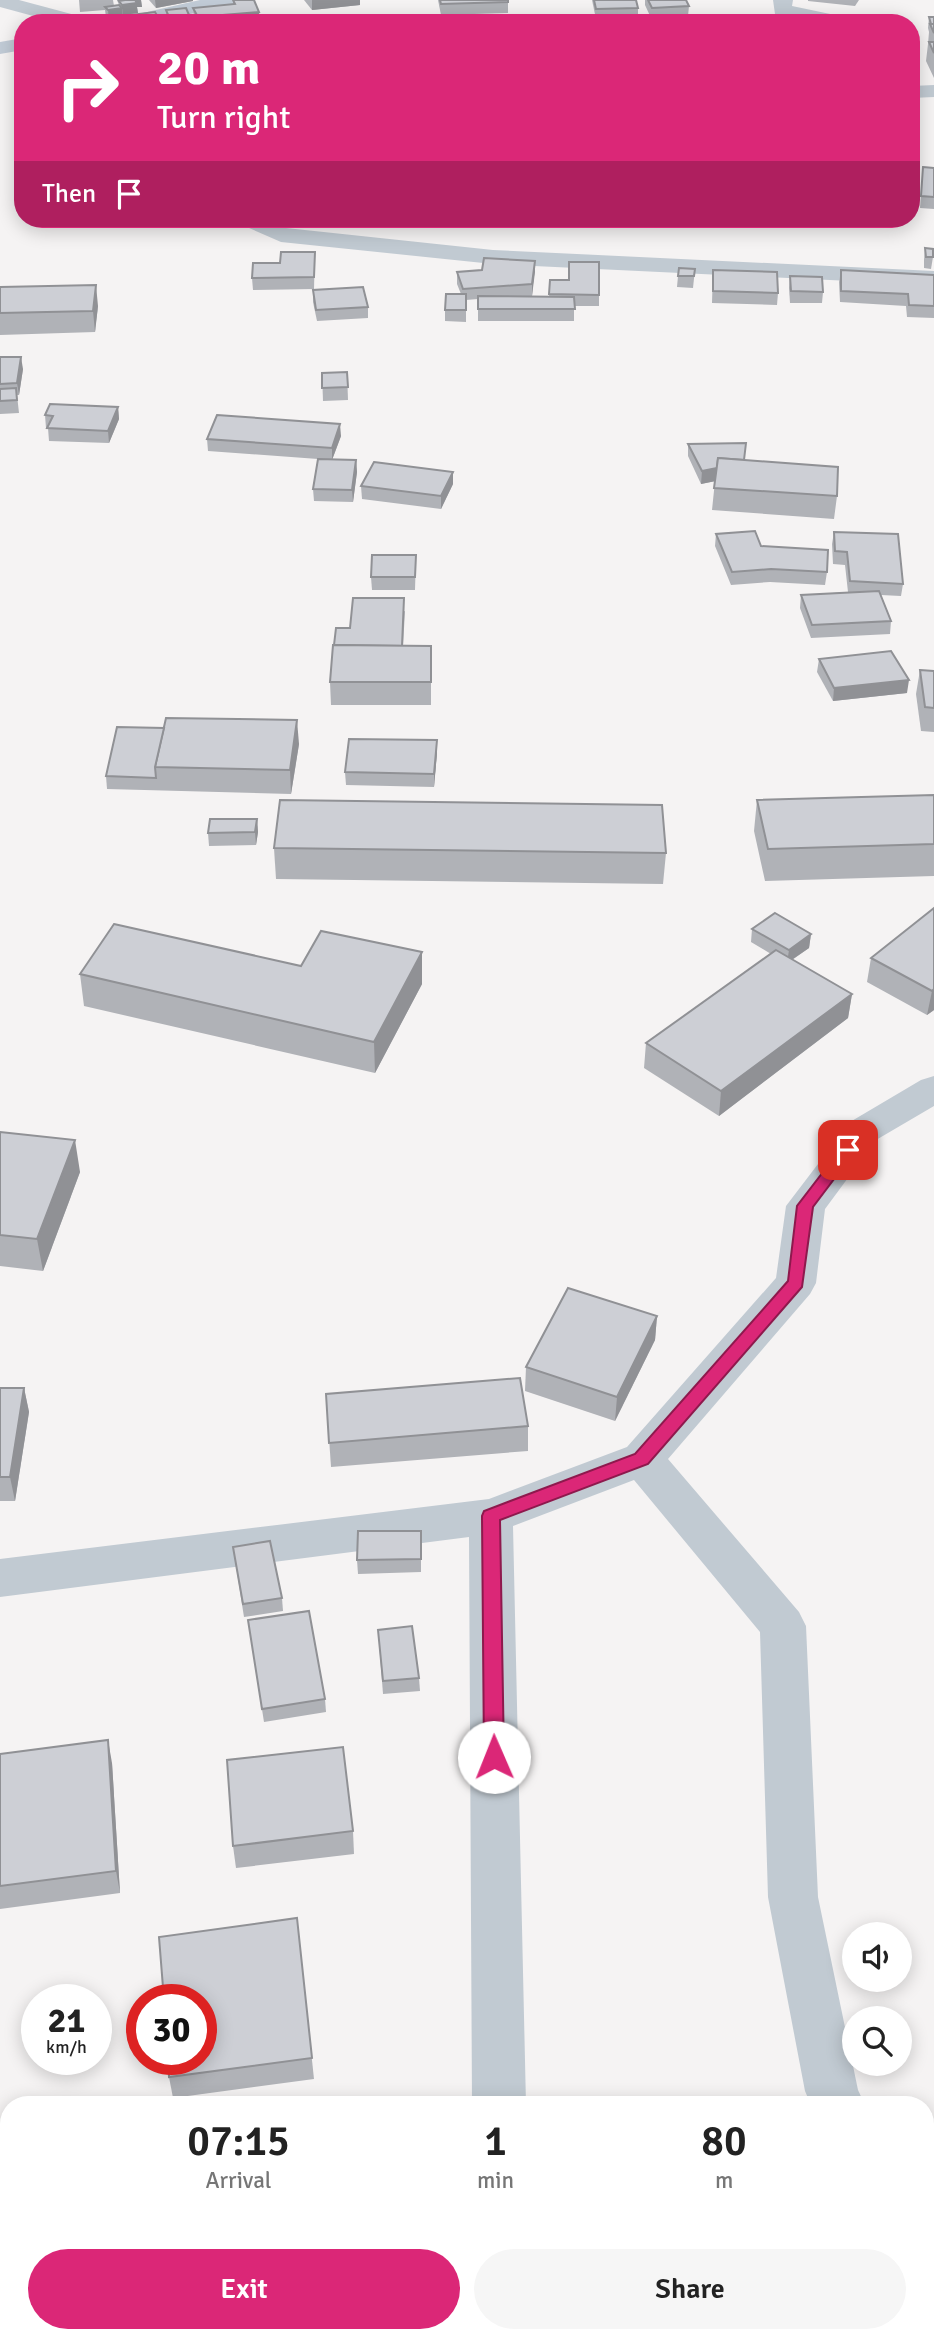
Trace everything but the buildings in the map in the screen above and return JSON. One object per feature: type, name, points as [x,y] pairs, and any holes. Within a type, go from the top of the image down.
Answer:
[{"type":"street","points":[[164,14],[227,0]]},
{"type":"street","points":[[783,0],[782,10],[802,14]]},
{"type":"street","points":[[0,1],[49,14]]},
{"type":"street","points":[[267,228],[281,235],[493,257],[934,278]]},
{"type":"street","points":[[0,1578],[491,1516],[642,1459],[796,1283],[806,1206],[863,1131],[934,1089]]},
{"type":"street","points":[[642,1459],[783,1626],[793,1897],[834,2096]]},
{"type":"street","points":[[491,1516],[499,2096]]},
{"type":"route","points":[[494,1757],[491,1516],[642,1459],[796,1283],[806,1206],[848,1150]]}]
